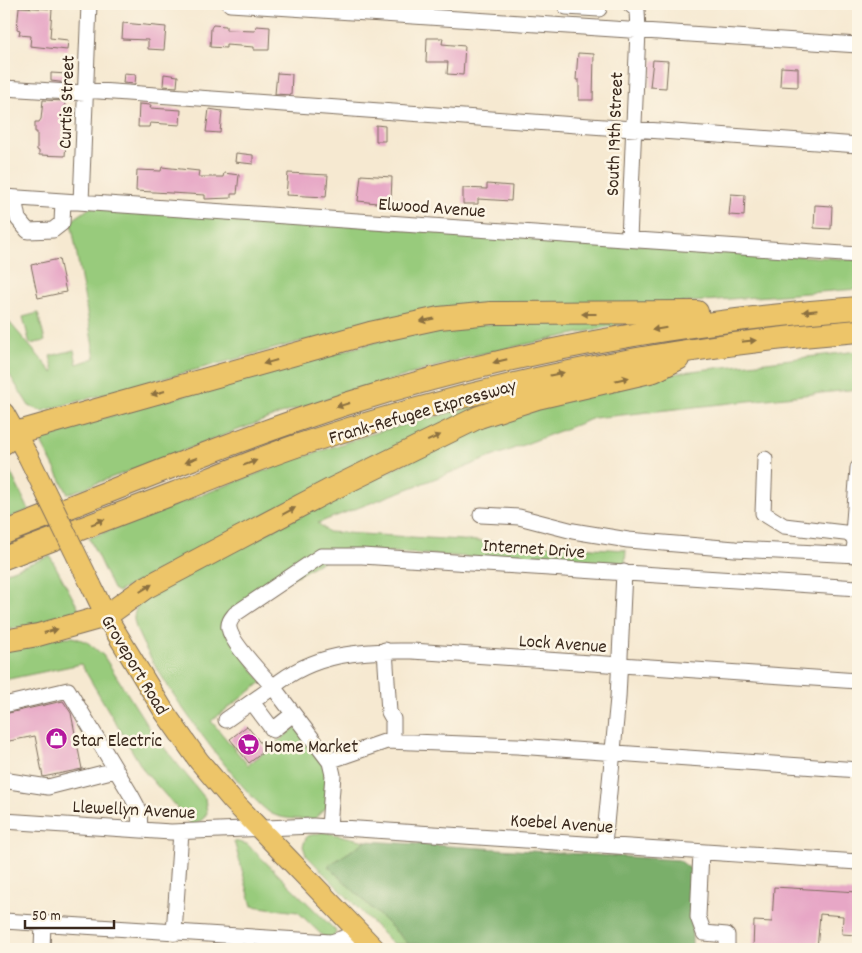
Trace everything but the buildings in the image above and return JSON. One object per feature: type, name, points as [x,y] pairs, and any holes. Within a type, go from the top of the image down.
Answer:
[{"type":"highway","name":"Frank-Refugee Expressway","points":[[4,533],[297,420],[392,390],[513,358],[655,330],[742,318],[858,308]]},
{"type":"highway","points":[[10,438],[370,333],[439,318],[491,313],[718,311],[742,318]]},
{"type":"highway","name":"Frank-Refugee Expressway","points":[[4,558],[294,447],[375,421],[518,382],[701,347],[858,331]]},
{"type":"highway","points":[[4,641],[38,635],[106,616],[145,588],[328,491],[456,428],[505,408],[537,398],[654,371],[701,347]]},
{"type":"main road","name":"Groveport Road","points":[[4,412],[10,438],[28,456],[106,616],[165,713],[199,761],[375,949]]},
{"type":"street","name":"Curtis Street","points":[[81,202],[89,4]]},
{"type":"street","points":[[230,4],[858,45]]},
{"type":"street","points":[[567,4],[566,7],[595,6],[589,28]]},
{"type":"street","name":"South 19th Street","points":[[629,239],[638,31],[637,10],[630,4]]},
{"type":"street","points":[[4,88],[85,91],[858,145]]},
{"type":"street","points":[[9,198],[18,219],[28,231],[53,230],[62,223],[63,200]]},
{"type":"street","name":"Elwood Avenue","points":[[9,198],[63,200],[858,255]]},
{"type":"street","points":[[765,459],[763,513],[767,518],[784,526],[853,534]]},
{"type":"street","points":[[481,515],[519,517],[573,531],[657,543],[856,555],[853,534],[858,468]]},
{"type":"street","name":"Internet Drive","points":[[273,687],[234,639],[229,629],[230,622],[235,614],[321,556],[362,556],[858,588]]},
{"type":"street","points":[[604,845],[619,666],[624,572]]},
{"type":"street","points":[[385,650],[389,712],[393,719],[393,741]]},
{"type":"street","name":"Lock Avenue","points":[[226,720],[288,675],[323,659],[344,654],[385,650],[858,681]]},
{"type":"street","points":[[273,687],[329,761],[333,774],[329,827]]},
{"type":"street","points":[[4,705],[68,690],[139,810],[140,830]]},
{"type":"street","points":[[252,702],[273,730],[293,714]]},
{"type":"street","points":[[329,761],[375,743],[393,741],[612,753],[858,770]]},
{"type":"street","points":[[4,778],[9,781],[48,787],[115,770]]},
{"type":"street","name":"Llewellyn Avenue","points":[[4,821],[181,832],[262,830]]},
{"type":"street","name":"Koebel Avenue","points":[[262,830],[329,827],[858,862]]},
{"type":"street","points":[[174,933],[181,832]]},
{"type":"street","points":[[701,852],[698,917],[704,933],[728,935],[727,949]]},
{"type":"street","points":[[4,921],[174,933],[276,945],[331,942],[360,933]]},
{"type":"street","points":[[42,949],[43,924]]},
{"type":"green space","points":[[91,207],[858,260],[858,289],[666,304],[303,341],[42,411],[29,406],[4,366],[4,316],[53,373],[50,356],[74,350],[77,364],[95,358],[71,221]]},
{"type":"green space","points":[[38,313],[45,341],[30,344],[23,317]]},
{"type":"green space","points":[[622,320],[622,324],[471,356],[286,412],[68,494],[38,436],[433,326]]},
{"type":"green space","points":[[858,351],[858,389],[594,418],[318,523],[328,532],[626,550],[625,567],[344,549],[225,616],[221,626],[262,682],[211,721],[248,765],[296,727],[324,767],[328,779],[326,808],[314,819],[293,819],[277,816],[258,802],[216,754],[193,722],[152,661],[139,636],[134,616],[144,594],[481,425],[579,396],[683,372]]},
{"type":"green space","points":[[524,393],[228,534],[118,592],[113,589],[89,538],[285,463],[374,433]]},
{"type":"green space","points":[[4,459],[29,510],[4,520]]},
{"type":"green space","points":[[50,556],[81,613],[4,631],[4,573]]},
{"type":"green space","points":[[53,637],[73,637],[87,642],[103,655],[153,734],[205,798],[207,813],[203,819],[193,826],[144,771],[81,664],[4,680],[4,650]]},
{"type":"green space","points":[[324,832],[366,841],[328,866],[409,944],[393,944],[306,855],[303,846],[307,836]]},
{"type":"green space","points":[[234,841],[247,844],[336,931],[334,937],[326,939],[298,912],[252,906]]},
{"type":"green space","points":[[366,841],[679,860],[692,870],[692,949],[549,949],[409,944],[328,866]]},
{"type":"place","name":"Star Electric","points":[[56,739]]},
{"type":"place","name":"Home Market","points":[[248,745]]}]
